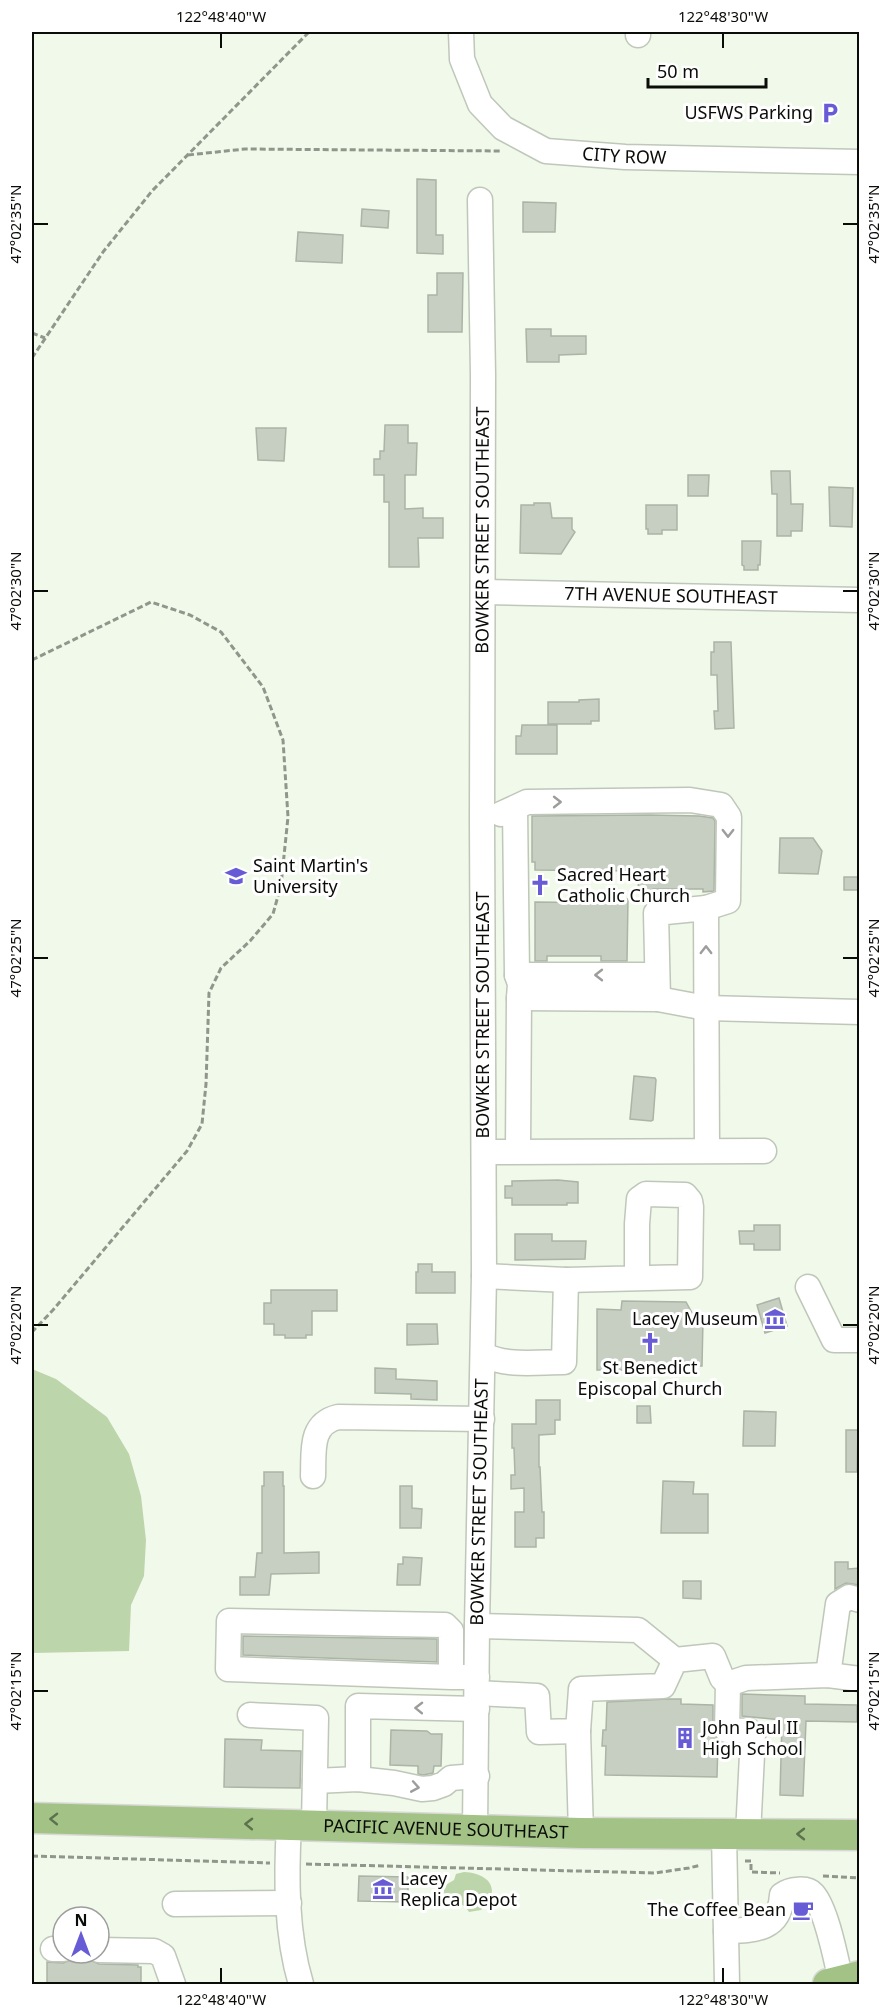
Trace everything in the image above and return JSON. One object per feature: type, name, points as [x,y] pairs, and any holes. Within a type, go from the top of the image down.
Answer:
[{"type":"main road","name":"PACIFIC AVENUE SOUTHEAST","points":[[32,1818],[581,1833],[860,1835]]},
{"type":"street","name":"CITY ROW","points":[[461,32],[462,59],[480,104],[503,128],[546,151],[626,157],[860,162]]},
{"type":"street","name":"BOWKER STREET SOUTHEAST","points":[[476,1830],[477,1626],[484,1355],[483,375],[480,200]]},
{"type":"street","name":"7TH AVENUE SOUTHEAST","points":[[483,592],[860,600]]},
{"type":"street","points":[[482,822],[527,802],[690,800],[721,805],[729,817],[728,901],[706,908],[656,913],[658,987]]},
{"type":"street","points":[[515,808],[519,986],[518,1151]]},
{"type":"street","points":[[706,908],[707,1150]]},
{"type":"street","points":[[483,984],[658,987],[706,1008],[860,1012]]},
{"type":"street","points":[[484,1152],[764,1151]]},
{"type":"street","points":[[484,1276],[566,1280],[637,1278]]},
{"type":"street","points":[[484,1355],[494,1360],[507,1362],[564,1362],[566,1280]]},
{"type":"street","points":[[808,1287],[834,1340],[860,1340]]},
{"type":"street","points":[[313,1476],[316,1437],[318,1430],[327,1420],[338,1417],[482,1419]]},
{"type":"street","points":[[828,1676],[838,1604],[849,1597],[860,1600]]},
{"type":"street","points":[[451,1677],[451,1631],[445,1625],[229,1621],[228,1669],[451,1677],[477,1693]]},
{"type":"street","points":[[477,1626],[638,1630],[675,1660],[713,1656],[722,1678],[728,1684],[727,1730],[749,1731],[753,1735],[736,1834],[726,1931],[727,1984]]},
{"type":"street","points":[[581,1833],[578,1731],[581,1689],[663,1686],[675,1660]]},
{"type":"street","points":[[728,1684],[746,1678],[828,1676],[860,1679]]},
{"type":"street","points":[[358,1779],[358,1706],[477,1693],[537,1696],[539,1732],[578,1731]]},
{"type":"street","points":[[250,1715],[316,1718],[315,1781],[302,1825],[287,1863],[295,1965],[301,1984]]},
{"type":"street","points":[[315,1781],[358,1779],[422,1789],[444,1784],[452,1778],[477,1776]]},
{"type":"street","points":[[726,1931],[757,1929],[769,1923],[778,1915],[782,1895],[786,1892],[807,1890],[813,1893],[824,1916],[843,1981]]},
{"type":"street","points":[[175,1904],[289,1903]]},
{"type":"street","points":[[111,1950],[154,1951],[163,1956],[173,1984]]},
{"type":"path","points":[[32,358],[103,252],[152,191],[309,32]]},
{"type":"path","points":[[188,155],[245,149],[511,151]]},
{"type":"path","points":[[32,333],[45,338]]},
{"type":"path","points":[[32,660],[151,602],[190,615],[221,633],[263,687],[283,740],[288,817],[281,885],[273,914],[250,941],[221,968],[209,993],[206,1084],[202,1124],[187,1151],[32,1332]]},
{"type":"path","points":[[32,1856],[655,1873],[689,1869],[701,1864]]},
{"type":"green space","points":[[32,1369],[56,1379],[107,1417],[129,1454],[141,1496],[146,1540],[144,1576],[131,1605],[129,1651],[32,1653]]},
{"type":"green space","points":[[464,1872],[480,1876],[490,1884],[491,1896],[481,1910],[469,1912],[467,1908],[444,1895],[444,1886],[454,1880],[456,1874]]},
{"type":"building","points":[[417,179],[436,180],[436,235],[443,235],[443,254],[417,253]]},
{"type":"building","points":[[523,202],[556,203],[555,232],[523,232]]},
{"type":"building","points":[[362,209],[389,211],[388,228],[361,226]]},
{"type":"building","points":[[298,232],[343,235],[342,263],[296,261]]},
{"type":"building","points":[[437,273],[463,273],[462,332],[428,332],[428,295],[437,295]]},
{"type":"building","points":[[526,329],[551,329],[551,336],[586,336],[586,354],[559,355],[559,362],[527,362]]},
{"type":"building","points":[[385,425],[408,425],[408,443],[417,443],[416,475],[405,475],[405,509],[423,508],[423,518],[443,518],[443,538],[418,538],[419,567],[389,567],[389,502],[384,502],[384,475],[374,475],[374,459],[380,459],[380,451],[384,451]]},
{"type":"building","points":[[256,428],[286,428],[284,461],[258,460]]},
{"type":"building","points":[[771,471],[790,471],[791,504],[803,504],[802,531],[791,531],[791,536],[777,536],[777,494],[772,494]]},
{"type":"building","points":[[688,475],[709,475],[708,496],[688,496]]},
{"type":"building","points":[[829,487],[853,488],[852,527],[830,526]]},
{"type":"building","points":[[534,503],[550,503],[552,518],[572,518],[572,529],[575,532],[561,554],[520,553],[521,505],[534,505]]},
{"type":"building","points":[[646,505],[677,505],[677,530],[662,530],[662,534],[648,534]]},
{"type":"building","points":[[742,541],[761,541],[758,570],[744,570]]},
{"type":"building","points":[[714,642],[731,642],[734,728],[715,729],[714,711],[718,711],[717,675],[711,675],[711,652],[714,652]]},
{"type":"building","points":[[599,699],[599,721],[591,721],[591,724],[548,724],[548,702],[579,702],[579,700]]},
{"type":"building","points":[[522,725],[557,725],[557,754],[516,754],[516,736],[521,736]]},
{"type":"building","points":[[650,815],[713,818],[715,821],[714,891],[653,889],[653,892],[638,892],[639,871],[535,870],[535,862],[532,862],[532,816]]},
{"type":"building","points":[[780,838],[813,838],[822,851],[818,874],[779,873]]},
{"type":"building","points":[[844,877],[860,877],[860,890],[844,890]]},
{"type":"building","points":[[615,899],[628,899],[627,961],[601,961],[601,956],[547,956],[547,961],[535,961],[535,902],[615,903]]},
{"type":"building","points":[[634,1076],[656,1080],[653,1120],[651,1121],[630,1119]]},
{"type":"building","points":[[512,1181],[578,1182],[578,1203],[512,1205],[512,1198],[505,1198],[505,1186],[512,1186]]},
{"type":"building","points":[[754,1225],[780,1225],[780,1250],[754,1250],[754,1244],[740,1244],[739,1231],[754,1231]]},
{"type":"building","points":[[515,1234],[552,1234],[552,1241],[586,1241],[585,1259],[515,1260]]},
{"type":"building","points":[[418,1264],[432,1264],[432,1272],[455,1272],[455,1293],[416,1293]]},
{"type":"building","points":[[271,1290],[337,1290],[337,1311],[312,1311],[312,1335],[306,1335],[306,1338],[285,1338],[285,1335],[274,1335],[274,1324],[264,1324],[264,1303],[271,1303]]},
{"type":"building","name":"Lacey Museum","points":[[779,1298],[787,1326],[765,1333],[757,1305]]},
{"type":"building","name":"St Benedict Episcopal Church","points":[[622,1301],[686,1302],[696,1320],[703,1320],[702,1366],[670,1366],[670,1370],[597,1370],[597,1309],[621,1310]]},
{"type":"building","points":[[407,1324],[437,1324],[438,1344],[407,1345]]},
{"type":"building","points":[[375,1368],[396,1369],[396,1379],[437,1381],[437,1400],[411,1399],[411,1394],[375,1393]]},
{"type":"building","points":[[536,1400],[560,1400],[560,1420],[555,1420],[555,1434],[539,1435],[544,1538],[536,1538],[536,1547],[515,1547],[515,1512],[524,1512],[524,1488],[511,1489],[511,1475],[515,1475],[512,1424],[536,1424]]},
{"type":"building","points":[[637,1406],[650,1406],[651,1423],[637,1423]]},
{"type":"building","points":[[744,1411],[776,1412],[775,1446],[743,1446]]},
{"type":"building","points":[[846,1430],[858,1430],[857,1472],[846,1472]]},
{"type":"building","points":[[264,1472],[283,1472],[284,1553],[319,1552],[319,1573],[271,1574],[269,1595],[240,1595],[240,1577],[255,1577],[257,1553],[262,1553]]},
{"type":"building","points":[[663,1481],[694,1482],[693,1494],[708,1494],[708,1533],[661,1533]]},
{"type":"building","points":[[400,1486],[412,1486],[412,1508],[422,1509],[421,1528],[400,1528]]},
{"type":"building","points":[[403,1557],[422,1558],[420,1585],[397,1585],[398,1564],[403,1564]]},
{"type":"building","points":[[835,1562],[848,1562],[848,1569],[860,1568],[860,1585],[846,1583],[835,1589]]},
{"type":"building","points":[[683,1581],[701,1581],[701,1599],[683,1598]]},
{"type":"building","points":[[243,1636],[437,1639],[437,1662],[243,1655]]},
{"type":"building","points":[[742,1694],[805,1696],[805,1704],[857,1705],[857,1722],[806,1721],[803,1796],[780,1795],[782,1720],[742,1716]]},
{"type":"building","name":"John Paul II High School","points":[[681,1699],[681,1704],[713,1705],[713,1730],[718,1741],[717,1777],[605,1775],[606,1746],[602,1746],[603,1730],[606,1730],[607,1702]]},
{"type":"building","points":[[391,1730],[427,1731],[431,1734],[442,1734],[441,1766],[434,1766],[433,1773],[423,1775],[418,1774],[418,1766],[390,1765]]},
{"type":"building","points":[[225,1739],[262,1740],[261,1750],[301,1751],[300,1788],[224,1787]]},
{"type":"building","name":"Lacey Replica Depot","points":[[359,1876],[408,1877],[408,1902],[358,1901]]},
{"type":"building","points":[[47,1962],[51,1962],[51,1965],[138,1965],[141,1967],[141,1984],[47,1984]]},
{"type":"place","name":"USFWS Parking","points":[[830,113]]},
{"type":"place","name":"Saint Martin's University","points":[[236,876]]},
{"type":"place","name":"Sacred Heart Catholic Church","points":[[540,885]]},
{"type":"place","name":"Lacey Museum","points":[[775,1319]]},
{"type":"place","name":"St Benedict Episcopal Church","points":[[650,1343]]},
{"type":"place","name":"John Paul II High School","points":[[685,1738]]},
{"type":"place","name":"Lacey Replica Depot","points":[[383,1889]]},
{"type":"place","name":"The Coffee Bean","points":[[803,1910]]}]
